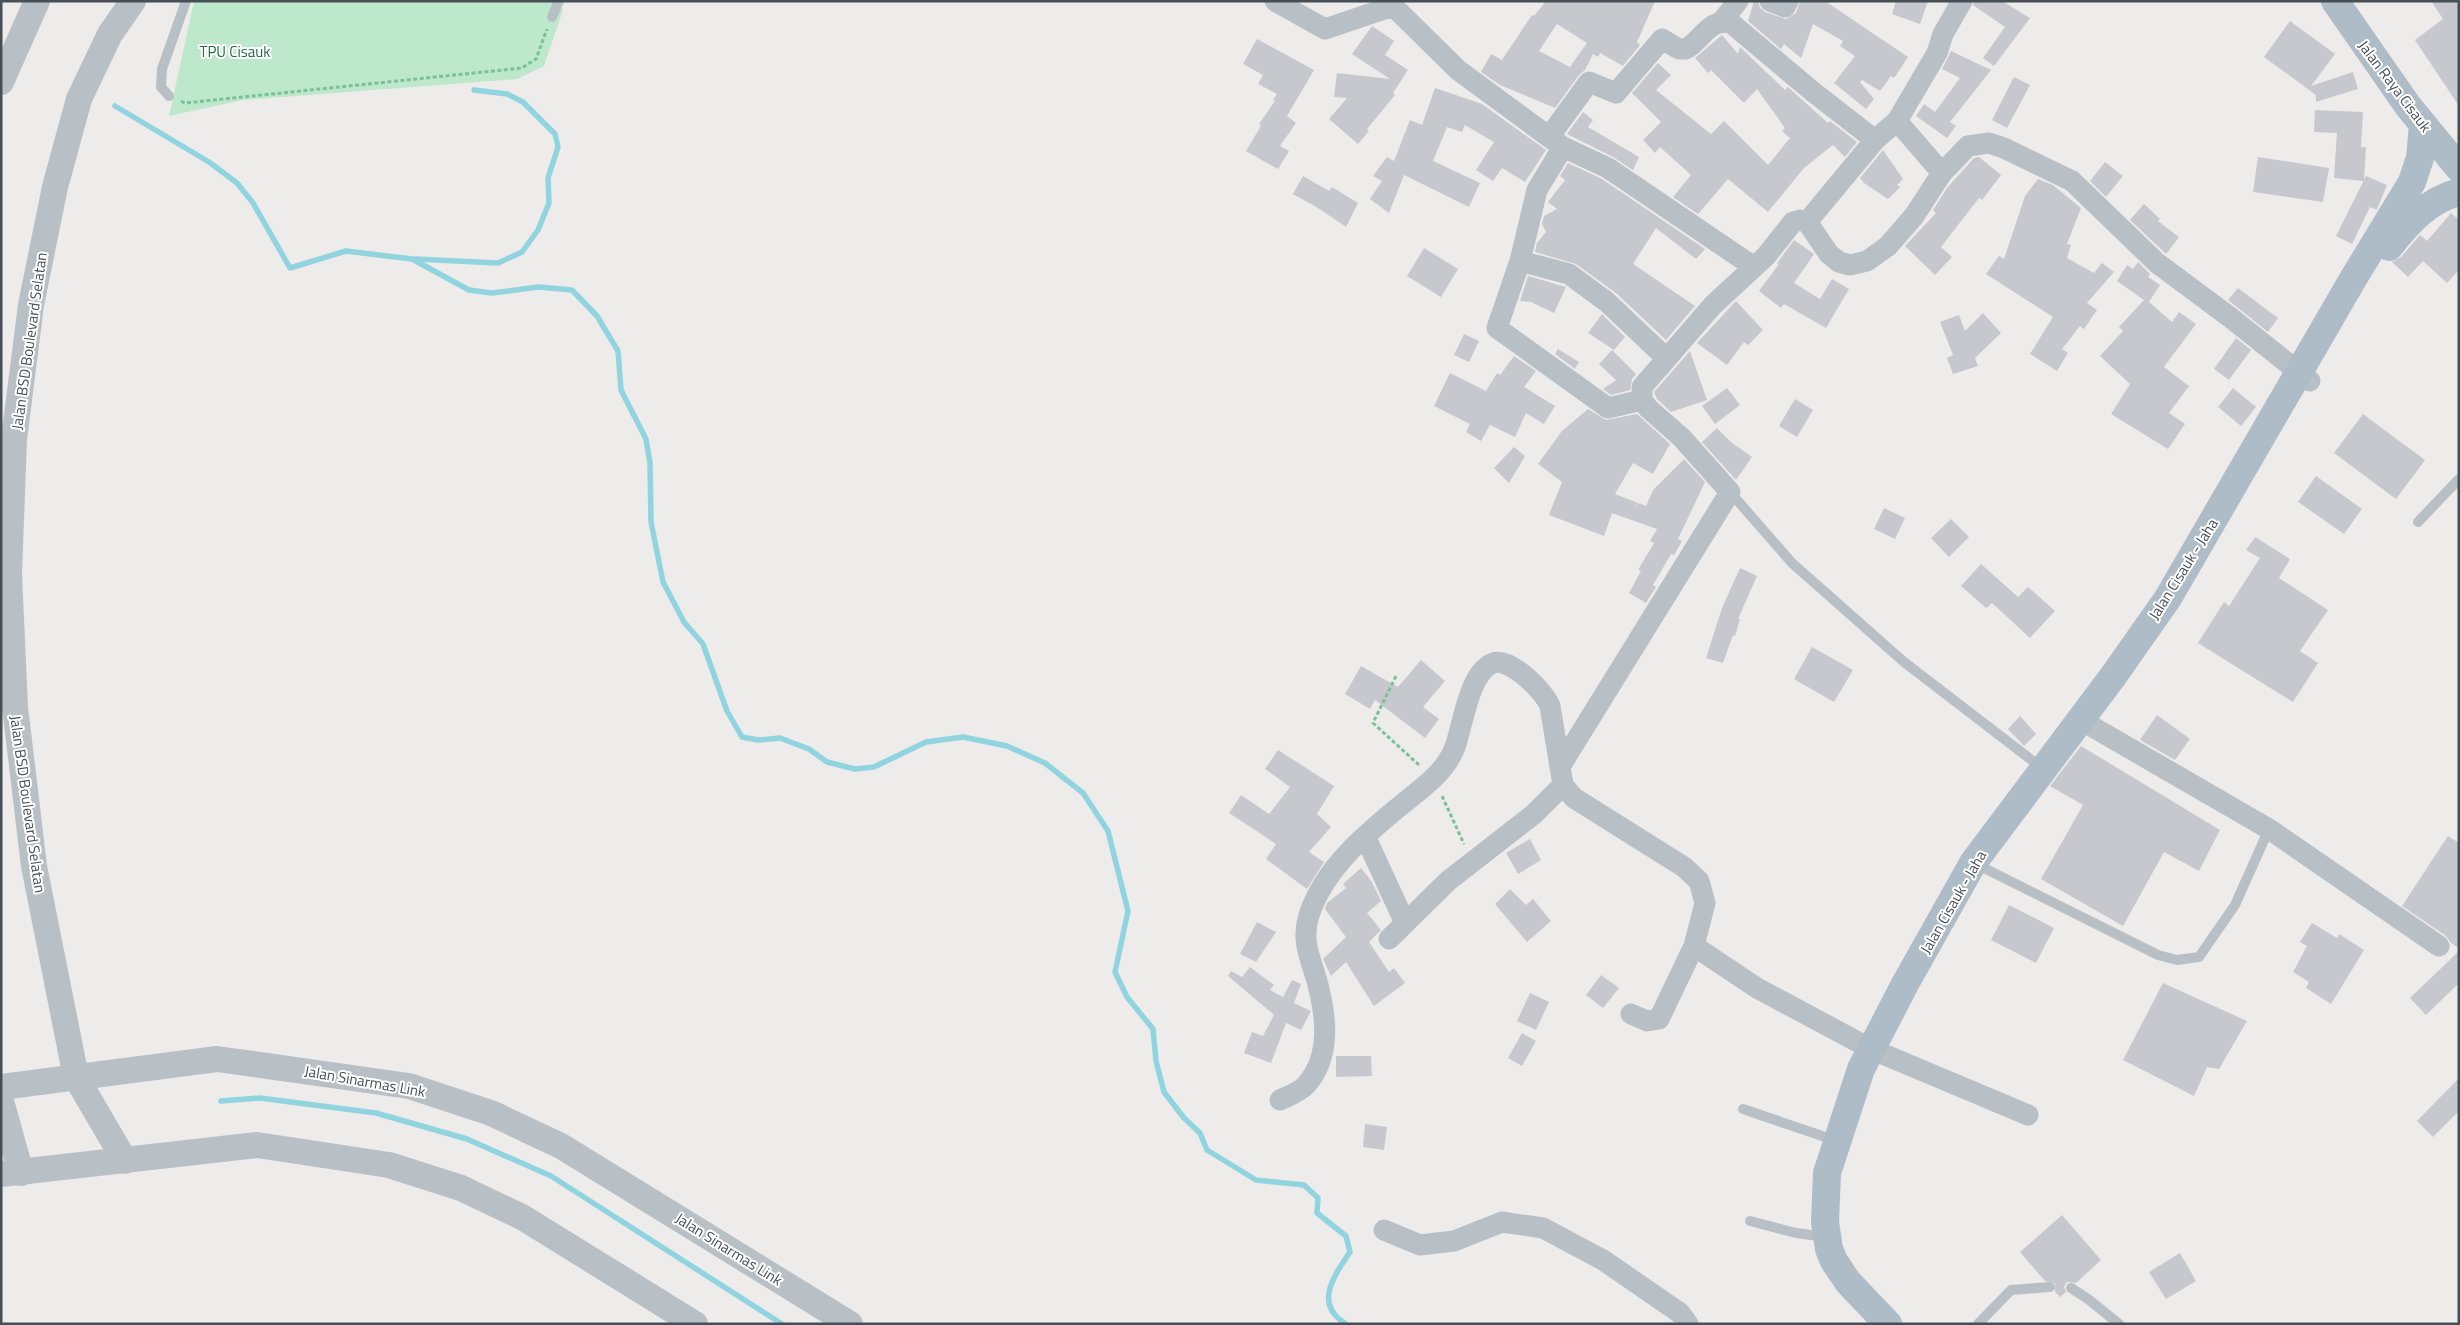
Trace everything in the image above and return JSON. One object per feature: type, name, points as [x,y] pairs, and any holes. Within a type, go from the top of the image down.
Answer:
[{"type":"main road","name":"Jalan Raya Cisauk","points":[[2335,1],[2360,40],[2423,125],[2459,168]]},
{"type":"main road","name":"Jalan Raya Cisauk","points":[[2354,1],[2415,101],[2459,153]]},
{"type":"main road","points":[[2305,377],[2353,279],[2412,182],[2420,158],[2423,125]]},
{"type":"main road","points":[[2305,377],[2378,261],[2409,222],[2426,207],[2459,192]]},
{"type":"main road","name":"Jalan Cisauk - Jaha","points":[[1888,1324],[1848,1282],[1834,1261],[1827,1237],[1825,1199],[1827,1173],[1861,1069],[1973,863],[2079,719],[2114,675],[2168,598],[2218,512],[2250,485],[2305,377]]},
{"type":"street","points":[[1,82],[38,1]]},
{"type":"street","name":"Jalan BSD Boulevard Selatan","points":[[125,1161],[76,1077],[34,866],[15,707],[9,574],[14,439],[31,305],[57,178],[79,99],[110,34],[133,1]]},
{"type":"street","points":[[1275,1],[1325,29],[1393,4],[1458,70],[1556,142],[1608,168],[1754,267]]},
{"type":"street","points":[[1642,400],[1608,408],[1499,332],[1497,323],[1520,261],[1537,190],[1556,142],[1589,82],[1616,93],[1662,39],[1679,49],[1686,49],[1714,24],[1722,21],[1738,1]]},
{"type":"street","points":[[1770,1],[1785,6],[1788,1]]},
{"type":"street","points":[[1807,222],[1875,140],[1897,121],[1937,53],[1956,5]]},
{"type":"street","points":[[1722,21],[1732,23],[1812,92],[1875,140]]},
{"type":"street","points":[[1897,121],[1942,173]]},
{"type":"street","points":[[1389,939],[1448,882],[1534,814],[1562,775],[1730,492],[1682,438],[1642,400],[1642,387],[1665,357],[1712,305],[1766,256],[1793,222],[1800,220],[1807,222],[1830,254],[1839,262],[1850,266],[1867,261],[1888,246],[1914,216],[1942,173],[1968,146],[1989,143],[2004,148],[2072,181],[2157,263],[2231,318],[2305,377]]},
{"type":"street","points":[[1520,261],[1569,274],[1607,302],[1665,357]]},
{"type":"street","points":[[1280,1100],[1304,1086],[1315,1072],[1325,1046],[1325,1023],[1317,983],[1305,941],[1305,931],[1317,893],[1356,843],[1443,769],[1455,748],[1476,679],[1485,668],[1494,662],[1504,663],[1536,685],[1546,696],[1550,706],[1562,775],[1574,798],[1684,866],[1698,880],[1705,903],[1694,946],[1659,1019],[1647,1021],[1631,1014]]},
{"type":"street","points":[[2079,719],[2269,829],[2439,946]]},
{"type":"street","points":[[1365,836],[1405,923]]},
{"type":"street","points":[[1694,946],[1757,988],[1871,1049],[2028,1115]]},
{"type":"street","name":"Jalan Sinarmas Link","points":[[1,1087],[217,1059],[310,1070],[418,1089],[491,1112],[561,1146],[850,1324]]},
{"type":"street","points":[[1,1101],[11,1173],[257,1145],[390,1166],[461,1188],[522,1217],[695,1324]]},
{"type":"street","points":[[1384,1230],[1420,1245],[1454,1241],[1502,1222],[1543,1228],[1603,1260],[1680,1312],[1688,1324]]},
{"type":"lane","points":[[169,96],[161,87],[162,69],[186,1]]},
{"type":"lane","points":[[552,17],[559,1]]},
{"type":"lane","points":[[2418,522],[2459,479]]},
{"type":"lane","points":[[1730,492],[1799,570],[1904,662],[2043,768]]},
{"type":"lane","points":[[1973,863],[2126,940],[2158,955],[2177,960],[2199,957],[2235,905],[2269,829]]},
{"type":"lane","points":[[1743,1109],[1837,1141]]},
{"type":"lane","points":[[1750,1221],[1796,1233],[1827,1237]]},
{"type":"lane","points":[[1978,1324],[2011,1290],[2050,1287]]},
{"type":"lane","points":[[2071,1288],[2120,1324]]},
{"type":"path","points":[[169,96],[185,103],[522,68],[536,59],[552,17]]},
{"type":"green space","name":"TPU Cisauk","points":[[194,1],[556,1],[563,10],[544,66],[517,79],[243,100],[169,116]]},
{"type":"building","points":[[1546,1],[1655,1],[1637,42],[1640,45],[1623,66],[1600,53],[1598,57],[1593,54],[1585,70],[1579,75],[1555,108],[1500,85],[1481,72],[1491,54],[1502,60],[1532,15],[1534,16]],"holes":[[[1557,24],[1587,43],[1570,67],[1539,51]]]},
{"type":"building","points":[[1754,1],[1758,1],[1760,8],[1765,12],[1786,19],[1796,13],[1800,1],[1825,1],[1908,57],[1894,78],[1891,76],[1880,91],[1862,80],[1860,82],[1874,99],[1866,109],[1834,83],[1855,56],[1840,46],[1843,41],[1813,24],[1801,58],[1784,44],[1781,49],[1748,21]]},
{"type":"building","points":[[1896,1],[1928,1],[1920,24],[1892,14]]},
{"type":"building","points":[[1974,1],[2002,1],[2030,18],[1994,66],[1983,58],[2005,27],[1973,5]]},
{"type":"building","points":[[2431,1],[2459,1],[2459,106],[2415,40],[2443,19]]},
{"type":"building","points":[[2290,21],[2335,54],[2311,86],[2353,72],[2358,89],[2316,102],[2316,95],[2264,57]]},
{"type":"building","points":[[1372,26],[1394,41],[1385,55],[1408,70],[1393,93],[1395,95],[1367,129],[1369,131],[1358,144],[1329,119],[1347,98],[1334,97],[1337,73],[1390,79],[1352,54]]},
{"type":"building","points":[[1722,35],[1738,54],[1740,47],[1785,90],[1788,87],[1828,123],[1830,121],[1857,142],[1845,157],[1833,145],[1804,168],[1768,212],[1728,179],[1698,214],[1673,197],[1691,175],[1660,147],[1655,153],[1643,140],[1661,122],[1632,93],[1658,63],[1671,75],[1656,90],[1711,134],[1724,121],[1768,165],[1790,138],[1782,131],[1785,128],[1757,89],[1744,103],[1711,70],[1708,73],[1695,58]]},
{"type":"building","points":[[1257,39],[1314,70],[1287,116],[1296,123],[1280,146],[1289,151],[1278,169],[1246,151],[1261,126],[1259,124],[1275,101],[1273,100],[1277,94],[1258,84],[1263,75],[1243,64]]},
{"type":"building","points":[[1951,51],[1991,70],[1950,122],[1956,126],[1947,138],[1916,116],[1924,104],[1935,112],[1960,78],[1942,69]]},
{"type":"building","points":[[2014,77],[2030,85],[2007,128],[1992,120]]},
{"type":"building","points":[[1435,88],[1482,104],[1546,150],[1525,182],[1502,168],[1493,181],[1476,170],[1494,142],[1465,125],[1462,132],[1447,127],[1433,161],[1480,183],[1469,207],[1404,175],[1389,213],[1370,199],[1382,181],[1373,176],[1387,157],[1394,161],[1410,120],[1422,125]]},
{"type":"building","points":[[2315,110],[2363,112],[2361,147],[2366,147],[2364,181],[2334,178],[2337,133],[2314,132]]},
{"type":"building","points":[[1583,112],[1593,120],[1588,127],[1639,157],[1633,170],[1613,157],[1567,134]]},
{"type":"building","points":[[1883,150],[1903,179],[1897,185],[1900,187],[1888,199],[1864,183],[1860,178]]},
{"type":"building","points":[[1979,157],[2001,175],[1982,200],[1979,198],[1941,247],[1952,257],[1935,275],[1905,246],[1936,213],[1933,210],[1947,188],[1974,158]]},
{"type":"building","points":[[2258,157],[2329,168],[2323,202],[2253,192]]},
{"type":"building","points":[[2105,162],[2123,176],[2106,197],[2090,181]]},
{"type":"building","points":[[1568,163],[1602,179],[1705,249],[1696,259],[1656,228],[1633,264],[1695,306],[1666,340],[1616,293],[1576,264],[1535,252],[1537,243],[1546,232],[1542,224],[1544,216],[1557,209],[1548,202],[1565,180],[1560,176]]},
{"type":"building","points":[[1303,176],[1329,191],[1332,187],[1358,203],[1346,227],[1293,194]]},
{"type":"building","points":[[2366,176],[2387,185],[2377,210],[2370,207],[2352,244],[2336,236]]},
{"type":"building","points":[[2038,179],[2053,185],[2081,208],[2067,244],[2071,245],[2067,258],[2094,273],[2102,263],[2114,272],[2087,303],[2097,310],[2084,329],[2080,326],[2062,349],[2068,353],[2057,371],[2030,354],[2053,317],[1986,274],[1999,256],[2004,259],[2025,196]]},
{"type":"building","points":[[2144,204],[2160,219],[2158,221],[2179,237],[2166,254],[2130,220]]},
{"type":"building","points":[[2451,213],[2459,220],[2459,270],[2447,283],[2423,261],[2408,277],[2392,262],[2401,257],[2420,235],[2427,241]]},
{"type":"building","points":[[1794,240],[1814,254],[1794,283],[1820,299],[1832,279],[1849,289],[1826,328],[1784,304],[1781,308],[1759,291]]},
{"type":"building","points":[[1424,248],[1458,269],[1441,297],[1407,276]]},
{"type":"building","points":[[2138,262],[2150,274],[2148,277],[2160,285],[2149,302],[2172,322],[2179,312],[2196,324],[2164,367],[2189,386],[2169,413],[2185,424],[2168,449],[2111,414],[2130,384],[2100,356],[2123,331],[2119,327],[2144,300],[2117,281],[2127,265],[2133,269]]},
{"type":"building","points":[[1528,276],[1566,287],[1554,313],[1531,302],[1520,301]]},
{"type":"building","points":[[2238,288],[2278,318],[2268,332],[2228,300]]},
{"type":"building","points":[[1736,301],[1763,330],[1748,345],[1744,342],[1727,365],[1697,343]]},
{"type":"building","points":[[1983,313],[2001,333],[1975,358],[1978,366],[1953,374],[1947,358],[1953,355],[1940,322],[1959,315],[1965,331]]},
{"type":"building","points":[[1602,314],[1625,337],[1614,350],[1588,333]]},
{"type":"building","points":[[1464,334],[1479,341],[1469,362],[1454,355]]},
{"type":"building","points":[[2236,338],[2251,350],[2229,380],[2214,369]]},
{"type":"building","points":[[1558,349],[1579,362],[1575,369],[1555,354]]},
{"type":"building","points":[[1612,350],[1636,374],[1632,379],[1630,390],[1611,395],[1603,389],[1616,380],[1599,364]]},
{"type":"building","points":[[1690,351],[1707,400],[1671,412],[1657,399],[1654,392]]},
{"type":"building","points":[[1514,356],[1536,371],[1524,387],[1555,406],[1544,424],[1526,413],[1515,437],[1490,425],[1481,441],[1466,432],[1470,424],[1434,406],[1450,373],[1486,391],[1497,373],[1500,375]]},
{"type":"building","points":[[1727,388],[1740,405],[1715,424],[1702,406]]},
{"type":"building","points":[[2233,388],[2256,407],[2241,426],[2218,407]]},
{"type":"building","points":[[1795,399],[1813,410],[1797,437],[1779,426]]},
{"type":"building","points":[[1588,409],[1606,420],[1637,414],[1670,444],[1653,474],[1633,463],[1615,494],[1638,503],[1635,507],[1639,503],[1646,506],[1653,490],[1684,459],[1705,482],[1678,539],[1682,541],[1674,555],[1671,554],[1653,585],[1656,587],[1646,603],[1629,593],[1641,571],[1638,570],[1654,543],[1650,541],[1657,529],[1612,513],[1604,536],[1549,515],[1562,482],[1538,464],[1562,431]]},
{"type":"building","points":[[2363,414],[2425,460],[2396,499],[2334,453]]},
{"type":"building","points":[[1717,428],[1731,442],[1752,457],[1736,480],[1702,442]]},
{"type":"building","points":[[1514,447],[1525,456],[1509,483],[1494,468]]},
{"type":"building","points":[[2316,476],[2362,509],[2344,534],[2298,502]]},
{"type":"building","points":[[1884,508],[1905,518],[1895,539],[1874,529]]},
{"type":"building","points":[[1951,519],[1969,537],[1949,557],[1931,538]]},
{"type":"building","points":[[2255,537],[2290,559],[2279,578],[2328,610],[2300,651],[2318,663],[2293,702],[2198,643],[2224,602],[2229,606],[2260,558],[2246,550]]},
{"type":"building","points":[[1981,564],[2018,597],[2028,587],[2055,611],[2030,638],[1992,603],[1986,608],[1961,586]]},
{"type":"building","points":[[1740,568],[1757,576],[1738,619],[1740,619],[1735,636],[1733,635],[1723,663],[1706,658],[1722,608]]},
{"type":"building","points":[[1812,647],[1853,670],[1834,702],[1794,679]]},
{"type":"building","points":[[1421,660],[1445,681],[1423,707],[1439,719],[1425,738],[1375,700],[1370,709],[1345,694],[1361,666],[1398,687]]},
{"type":"building","points":[[2157,715],[2190,739],[2175,760],[2140,740]]},
{"type":"building","points":[[2020,716],[2036,734],[2024,746],[2008,729]]},
{"type":"building","points":[[2081,746],[2220,830],[2199,871],[2164,852],[2123,926],[2041,879],[2083,805],[2050,786]]},
{"type":"building","points":[[1278,750],[1334,786],[1317,814],[1331,827],[1309,852],[1324,862],[1307,889],[1266,859],[1276,844],[1229,813],[1241,795],[1269,814],[1290,787],[1265,769]]},
{"type":"building","points":[[2448,836],[2459,843],[2459,948],[2451,943],[2446,936],[2402,906]]},
{"type":"building","points":[[1530,839],[1541,860],[1518,874],[1506,853]]},
{"type":"building","points":[[1361,868],[1372,882],[1381,901],[1367,913],[1381,930],[1369,942],[1389,972],[1394,968],[1405,983],[1374,1006],[1346,962],[1331,976],[1323,959],[1346,937],[1325,909],[1327,903],[1346,888],[1343,884]]},
{"type":"building","points":[[1510,889],[1526,905],[1533,899],[1551,921],[1527,942],[1495,904]]},
{"type":"building","points":[[2009,905],[2054,928],[2036,963],[1991,940]]},
{"type":"building","points":[[1257,922],[1276,932],[1256,962],[1240,954]]},
{"type":"building","points":[[2312,923],[2337,938],[2339,934],[2364,950],[2331,1004],[2306,988],[2309,982],[2293,972],[2307,946],[2300,942]]},
{"type":"building","points":[[2459,951],[2459,983],[2426,1015],[2410,998]]},
{"type":"building","points":[[1250,967],[1274,985],[1270,990],[1283,997],[1292,980],[1301,984],[1294,1003],[1311,1011],[1301,1030],[1286,1023],[1271,1063],[1244,1053],[1252,1032],[1263,1036],[1274,1015],[1228,976],[1231,971],[1242,977]]},
{"type":"building","points":[[1601,975],[1619,988],[1603,1008],[1586,995]]},
{"type":"building","points":[[2163,983],[2247,1021],[2219,1069],[2207,1067],[2194,1096],[2123,1060]]},
{"type":"building","points":[[1530,993],[1549,1002],[1536,1030],[1517,1021]]},
{"type":"building","points":[[1522,1033],[1536,1041],[1522,1066],[1508,1058]]},
{"type":"building","points":[[1336,1056],[1371,1056],[1372,1076],[1336,1077]]},
{"type":"building","points":[[2459,1078],[2459,1111],[2433,1137],[2417,1121]]},
{"type":"building","points":[[1365,1124],[1387,1127],[1384,1150],[1363,1147]]},
{"type":"building","points":[[2062,1215],[2101,1260],[2076,1283],[2067,1282],[2064,1287],[2066,1292],[2060,1297],[2055,1292],[2055,1283],[2045,1281],[2020,1252]]},
{"type":"building","points":[[2180,1253],[2196,1281],[2166,1299],[2149,1272]]},
{"type":"waterway","points":[[415,259],[498,263],[522,252],[538,230],[549,203],[548,178],[558,147],[555,134],[523,102],[507,94],[474,90]]},
{"type":"waterway","points":[[115,106],[209,162],[237,183],[253,203],[290,268],[346,251],[412,259],[469,290],[492,293],[538,287],[572,290],[597,316],[618,351],[621,390],[646,439],[650,463],[651,522],[663,582],[684,622],[703,644],[727,711],[742,737],[758,740],[780,738],[809,749],[827,762],[855,769],[874,767],[926,742],[963,737],[1007,746],[1045,763],[1083,793],[1108,831],[1128,911],[1115,972],[1127,997],[1153,1029],[1156,1061],[1164,1092],[1184,1118],[1200,1133],[1207,1150],[1256,1180],[1304,1185],[1318,1198],[1317,1213],[1346,1236],[1350,1252],[1333,1280],[1329,1299],[1330,1308],[1346,1324]]},
{"type":"waterway","points":[[221,1101],[260,1098],[376,1113],[467,1139],[551,1176],[782,1324]]}]
